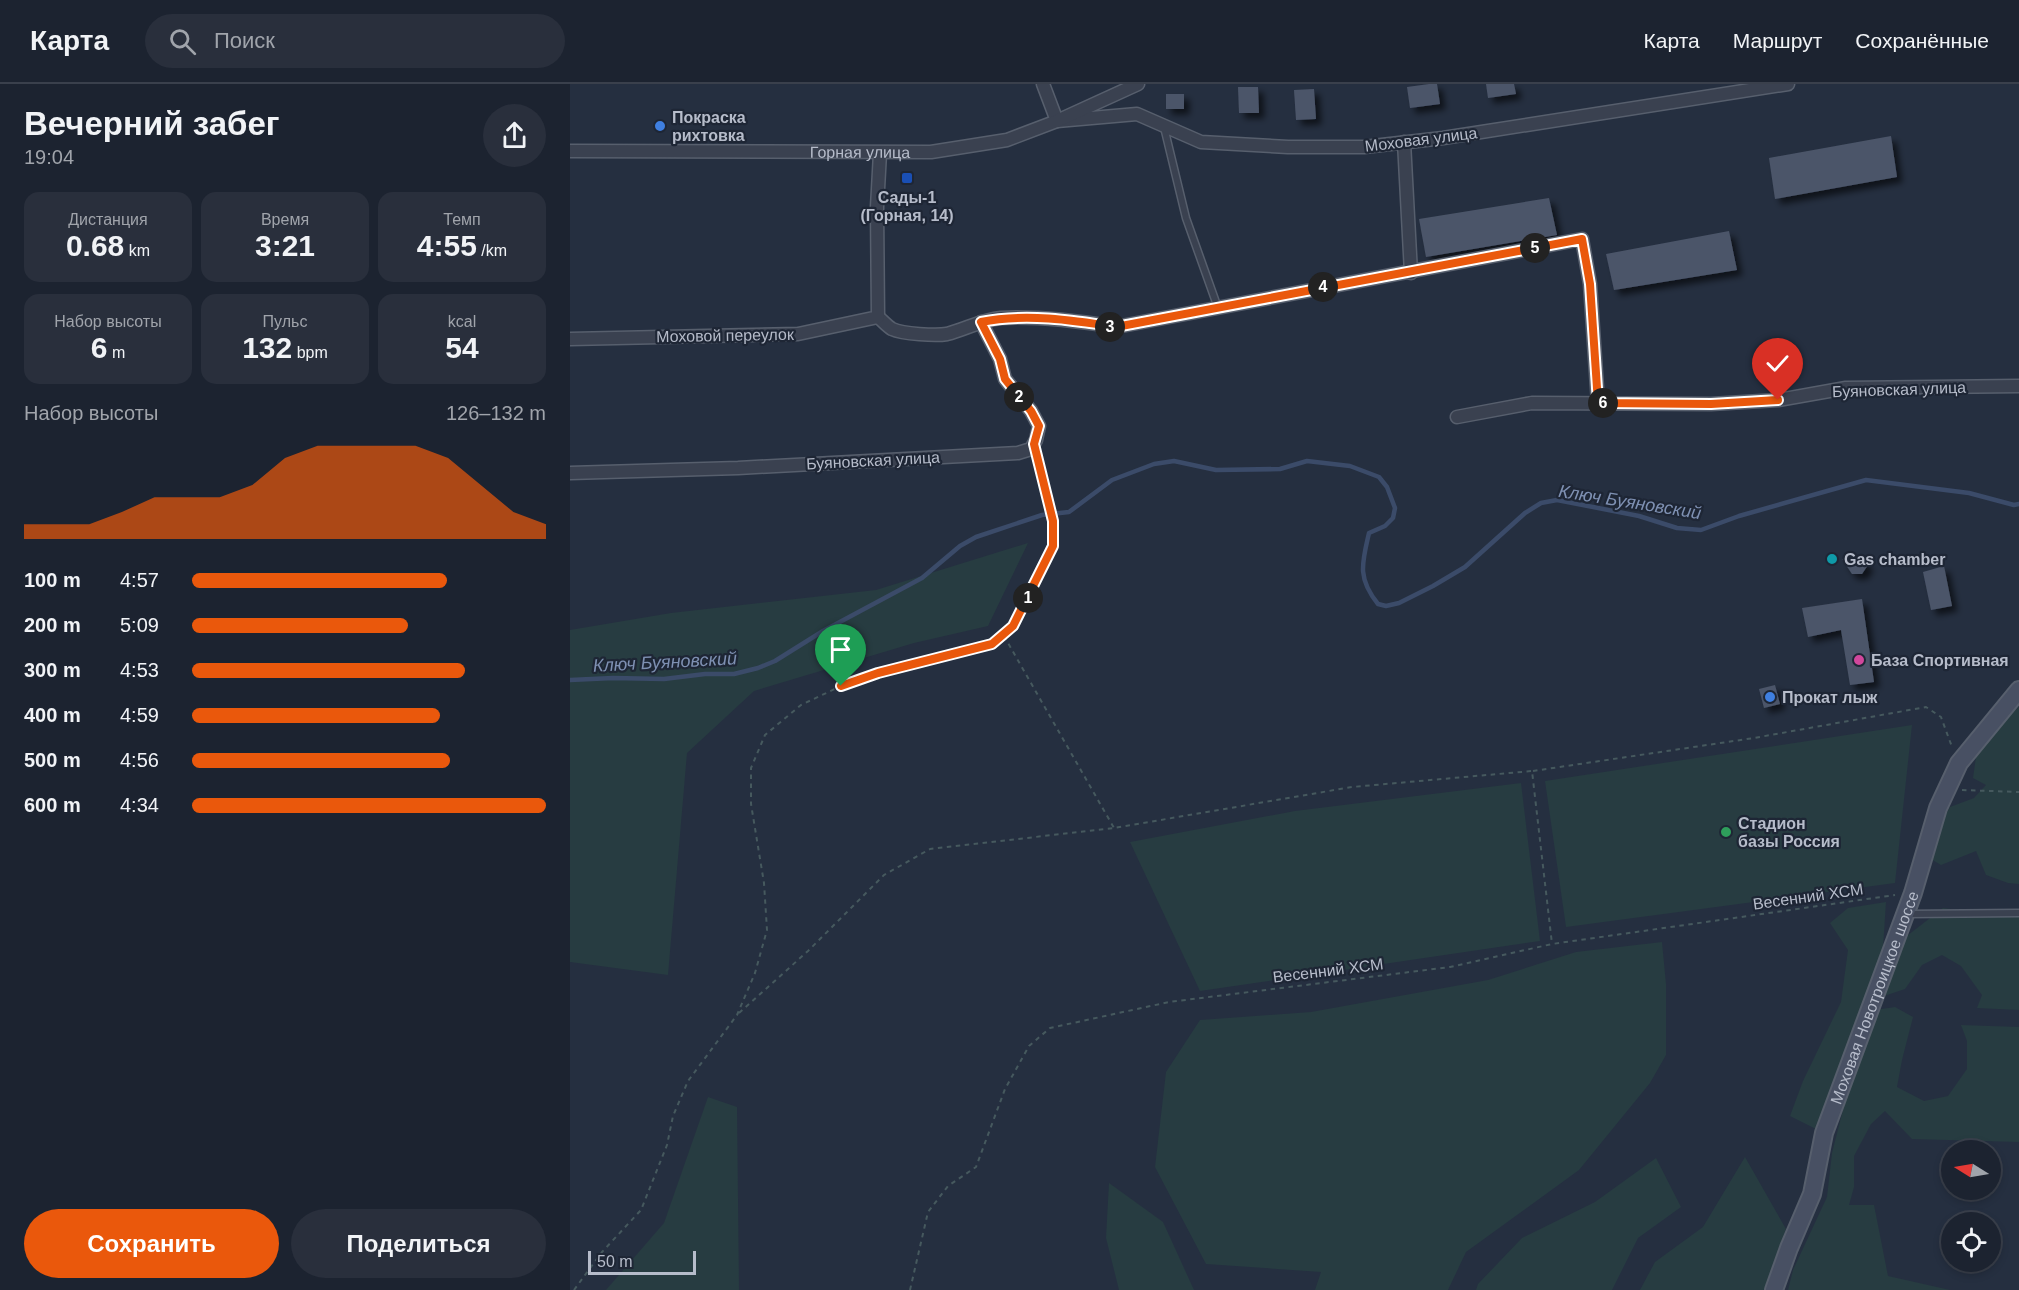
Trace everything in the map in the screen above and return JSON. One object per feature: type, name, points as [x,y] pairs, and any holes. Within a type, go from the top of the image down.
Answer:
[{"type":"main road","name":"Моховая Новотроицкое шоссе","points":[[1774,1290],[1812,1194],[1824,1133],[1912,893],[1938,808],[1959,763],[2019,690]]},
{"type":"street","points":[[1043,84],[1057,121]]},
{"type":"street","name":"Горная улица","points":[[570,151],[930,152],[1007,140],[1057,121],[1138,84]]},
{"type":"street","name":"Моховая улица","points":[[1057,121],[1137,114],[1201,142],[1288,147],[1343,147],[1404,142],[1788,84]]},
{"type":"street","points":[[1404,142],[1412,273]]},
{"type":"street","points":[[880,153],[877,207],[878,317],[892,329],[911,333],[946,334],[998,318],[1033,318],[1116,327],[1314,288],[1412,273],[1582,239],[1590,284],[1598,403]]},
{"type":"street","name":"Моховой переулок","points":[[570,339],[798,334],[878,317]]},
{"type":"street","points":[[981,322],[1000,359],[1005,379],[1031,411],[1039,426],[1034,444]]},
{"type":"street","name":"Буяновская улица","points":[[1456,417],[1532,403],[1711,404],[1778,400],[1846,388],[2019,386]]},
{"type":"street","name":"Буяновская улица","points":[[570,473],[738,468],[1018,453],[1031,449],[1034,444]]},
{"type":"lane","points":[[1164,126],[1186,218],[1218,308]]},
{"type":"lane","points":[[1903,914],[2019,914]]},
{"type":"path","points":[[574,1290],[602,1252],[641,1209],[667,1145],[673,1116],[688,1081],[736,1015],[755,974],[767,930],[764,883],[751,804],[752,768],[765,735],[801,705],[841,686],[878,673],[992,644],[1013,626],[1053,546],[1053,521],[1034,444]]},
{"type":"path","points":[[1003,634],[1114,828]]},
{"type":"path","points":[[736,1015],[808,951],[884,875],[930,849],[1114,828],[1352,787],[1532,771],[1754,738],[1926,707],[1941,717],[1959,763]]},
{"type":"path","points":[[1532,771],[1552,944]]},
{"type":"path","points":[[1947,790],[2019,792]]},
{"type":"path","name":"Весенний ХСМ","points":[[910,1290],[928,1212],[948,1186],[976,1167],[1005,1089],[1029,1046],[1050,1028],[1169,1002],[1450,967],[1552,944],[1912,893]]},
{"type":"green space","points":[[1028,543],[988,626],[914,643],[754,691],[687,753],[668,975],[570,962],[570,630],[671,613],[876,590]]},
{"type":"green space","points":[[2019,707],[2019,884],[2008,883],[1986,875],[1976,851],[1941,865],[1921,853],[1950,807],[1974,798],[1986,785],[1973,778],[1976,757],[2009,715]]},
{"type":"green space","name":"Стадион базы Россия","points":[[1912,725],[1895,883],[1566,927],[1545,781]]},
{"type":"green space","points":[[1521,783],[1540,941],[1200,991],[1130,842],[1295,811]]},
{"type":"green space","points":[[1886,902],[1883,948],[1816,1129],[1790,1116],[1803,1081],[1841,1002],[1848,950],[1830,923],[1848,908]]},
{"type":"green space","points":[[1943,908],[1994,915],[2019,915],[2019,1010],[1977,1008],[1982,995],[1961,966],[1942,955],[1922,965],[1905,989],[1884,996],[1883,980],[1903,939]]},
{"type":"green space","points":[[1662,942],[1666,984],[1666,1055],[1650,1083],[1579,1170],[1466,1252],[1448,1290],[1315,1290],[1321,1272],[1206,1264],[1155,1167],[1166,1072],[1200,1020],[1311,1012],[1488,980],[1576,952]]},
{"type":"green space","points":[[1895,1007],[1913,1017],[1897,1087],[1924,1101],[1948,1096],[1967,1069],[1967,1041],[1961,1025],[2019,1027],[2019,1142],[1912,1139],[1885,1111],[1871,1124],[1854,1156],[1854,1187],[1849,1205],[1874,1205],[1888,1276],[1950,1290],[1788,1290],[1793,1270],[1827,1197],[1832,1153],[1848,1090],[1875,1010]]},
{"type":"green space","points":[[708,1097],[737,1107],[739,1290],[606,1290],[664,1223]]},
{"type":"green space","points":[[1745,1157],[1786,1229],[1765,1290],[1640,1290],[1655,1262],[1703,1227]]},
{"type":"green space","points":[[1656,1158],[1681,1207],[1638,1238],[1612,1290],[1476,1290],[1478,1284],[1522,1238],[1595,1202]]},
{"type":"green space","points":[[1109,1183],[1163,1222],[1194,1290],[1119,1290],[1106,1238]]},
{"type":"building","points":[[1437,84],[1440,104],[1410,108],[1407,87]]},
{"type":"building","points":[[1486,84],[1514,84],[1516,94],[1488,98]]},
{"type":"building","points":[[1238,87],[1258,87],[1259,113],[1239,113]]},
{"type":"building","points":[[1314,89],[1316,119],[1296,120],[1294,90]]},
{"type":"building","points":[[1166,94],[1184,94],[1184,109],[1166,109]]},
{"type":"building","points":[[1891,136],[1897,177],[1775,199],[1769,158]]},
{"type":"building","points":[[1549,198],[1557,235],[1426,257],[1419,219]]},
{"type":"building","points":[[1729,231],[1737,270],[1614,290],[1606,254]]},
{"type":"building","points":[[1860,557],[1868,565],[1862,574],[1852,574],[1842,559]]},
{"type":"building","points":[[1944,566],[1952,606],[1931,610],[1923,572]]},
{"type":"building","name":"База Спортивная","points":[[1862,599],[1874,682],[1850,685],[1841,630],[1808,637],[1802,608]]},
{"type":"building","name":"Прокат лыж","points":[[1775,685],[1780,704],[1764,708],[1759,689]]},
{"type":"waterway","name":"Ключ Буяновский","points":[[570,680],[664,679],[705,674],[734,674],[758,668],[775,661],[823,631],[922,578],[960,546],[976,537],[1042,515],[1069,512],[1112,480],[1154,464],[1174,461],[1216,470],[1280,469],[1307,461],[1350,466],[1379,477],[1387,487],[1395,508],[1393,518],[1385,526],[1369,533],[1363,570],[1371,595],[1378,604],[1386,606],[1399,603],[1465,567],[1525,513],[1541,503],[1557,500],[1639,516],[1677,528],[1701,530],[1739,516],[1866,480],[1969,493],[2014,505],[2019,504]]},
{"type":"place","name":"Покраска рихтовка","points":[[660,126]]},
{"type":"place","name":"Сады-1 (Горная, 14)","points":[[907,178]]},
{"type":"place","name":"Gas chamber","points":[[1832,559]]},
{"type":"place","name":"База Спортивная","points":[[1859,660]]},
{"type":"place","name":"Прокат лыж","points":[[1770,697]]},
{"type":"place","name":"Стадион базы Россия","points":[[1726,832]]},
{"type":"route","points":[[841,686],[878,673],[992,644],[1013,626],[1053,546],[1053,521],[1034,444],[1039,426],[1031,411],[1005,379],[1000,359],[981,322],[998,318],[1033,318],[1116,327],[1314,288],[1412,273],[1582,239],[1590,284],[1598,403],[1711,404],[1778,400]]}]
